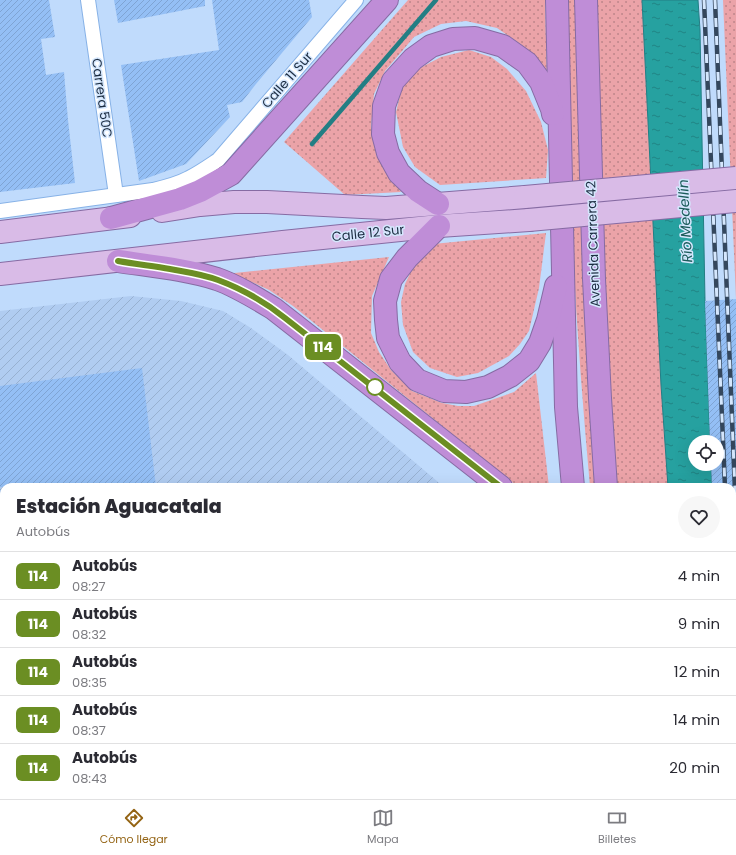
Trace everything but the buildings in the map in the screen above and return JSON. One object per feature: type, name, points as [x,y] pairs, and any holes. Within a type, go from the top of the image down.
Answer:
[{"type":"highway","points":[[111,218],[187,196],[200,191],[231,174],[387,0]]},
{"type":"highway","points":[[557,0],[566,407],[573,483]]},
{"type":"highway","name":"Avenida Carrera 42","points":[[586,0],[594,279],[606,483]]},
{"type":"highway","points":[[438,204],[418,191],[399,173],[388,153],[383,134],[384,106],[393,81],[413,59],[431,46],[453,39],[475,38],[503,46],[527,63],[541,82],[552,109],[560,147]]},
{"type":"highway","points":[[439,226],[407,258],[391,279],[385,301],[388,338],[400,362],[417,380],[444,391],[466,392],[488,387],[510,376],[528,361],[540,343],[548,320],[563,256]]},
{"type":"highway","points":[[118,261],[200,275],[218,280],[231,285],[261,301],[280,313],[496,483]]},
{"type":"main road","name":"Calle 12 Sur","points":[[0,232],[200,205],[234,202],[267,202],[386,208],[736,178]]},
{"type":"main road","name":"Calle 12 Sur","points":[[0,274],[261,244],[439,226],[529,220],[736,201]]},
{"type":"street","name":"Carrera 50C","points":[[88,0],[116,195]]},
{"type":"street","name":"Calle 11 Sur","points":[[116,195],[154,190],[171,185],[188,179],[218,160],[356,0]]},
{"type":"street","points":[[0,211],[116,195]]},
{"type":"shaded area","points":[[408,0],[545,0],[547,78],[523,46],[497,28],[466,21],[441,24],[414,37],[385,71],[374,94],[371,127],[377,157],[401,192],[345,195],[284,142]]},
{"type":"shaded area","points":[[567,0],[578,0],[597,483],[590,483],[575,295],[569,157]]},
{"type":"shaded area","points":[[594,0],[642,0],[661,385],[668,483],[613,483],[609,448]]},
{"type":"shaded area","points":[[723,0],[736,0],[736,299]]},
{"type":"shaded area","points":[[469,50],[491,57],[507,69],[526,91],[541,122],[548,150],[546,178],[440,185],[415,167],[403,147],[396,112],[402,87],[418,69],[441,57]]},
{"type":"shaded area","points":[[546,233],[539,288],[529,331],[509,356],[478,373],[457,377],[430,368],[413,352],[403,325],[401,302],[405,284],[414,265],[433,244]]},
{"type":"shaded area","points":[[389,257],[372,296],[371,333],[379,352],[391,370],[412,391],[442,403],[458,406],[474,406],[514,392],[536,373],[549,483],[513,483],[293,306],[269,290],[254,283],[225,274]]},
{"type":"shaded area","points":[[131,296],[181,301],[223,311],[251,328],[288,355],[439,483],[0,483],[0,311]]},
{"type":"water","name":"Río Medellín","points":[[642,0],[698,0],[710,435],[688,435],[688,471],[711,471],[712,483],[668,483],[661,385]]},
{"type":"waterway","points":[[312,144],[436,0]]},
{"type":"railway","points":[[704,0],[725,483]]},
{"type":"railway","points":[[715,0],[735,483]]},
{"type":"bus line","name":"114","points":[[118,261],[194,273],[218,280],[246,292],[274,309],[496,483]]}]
